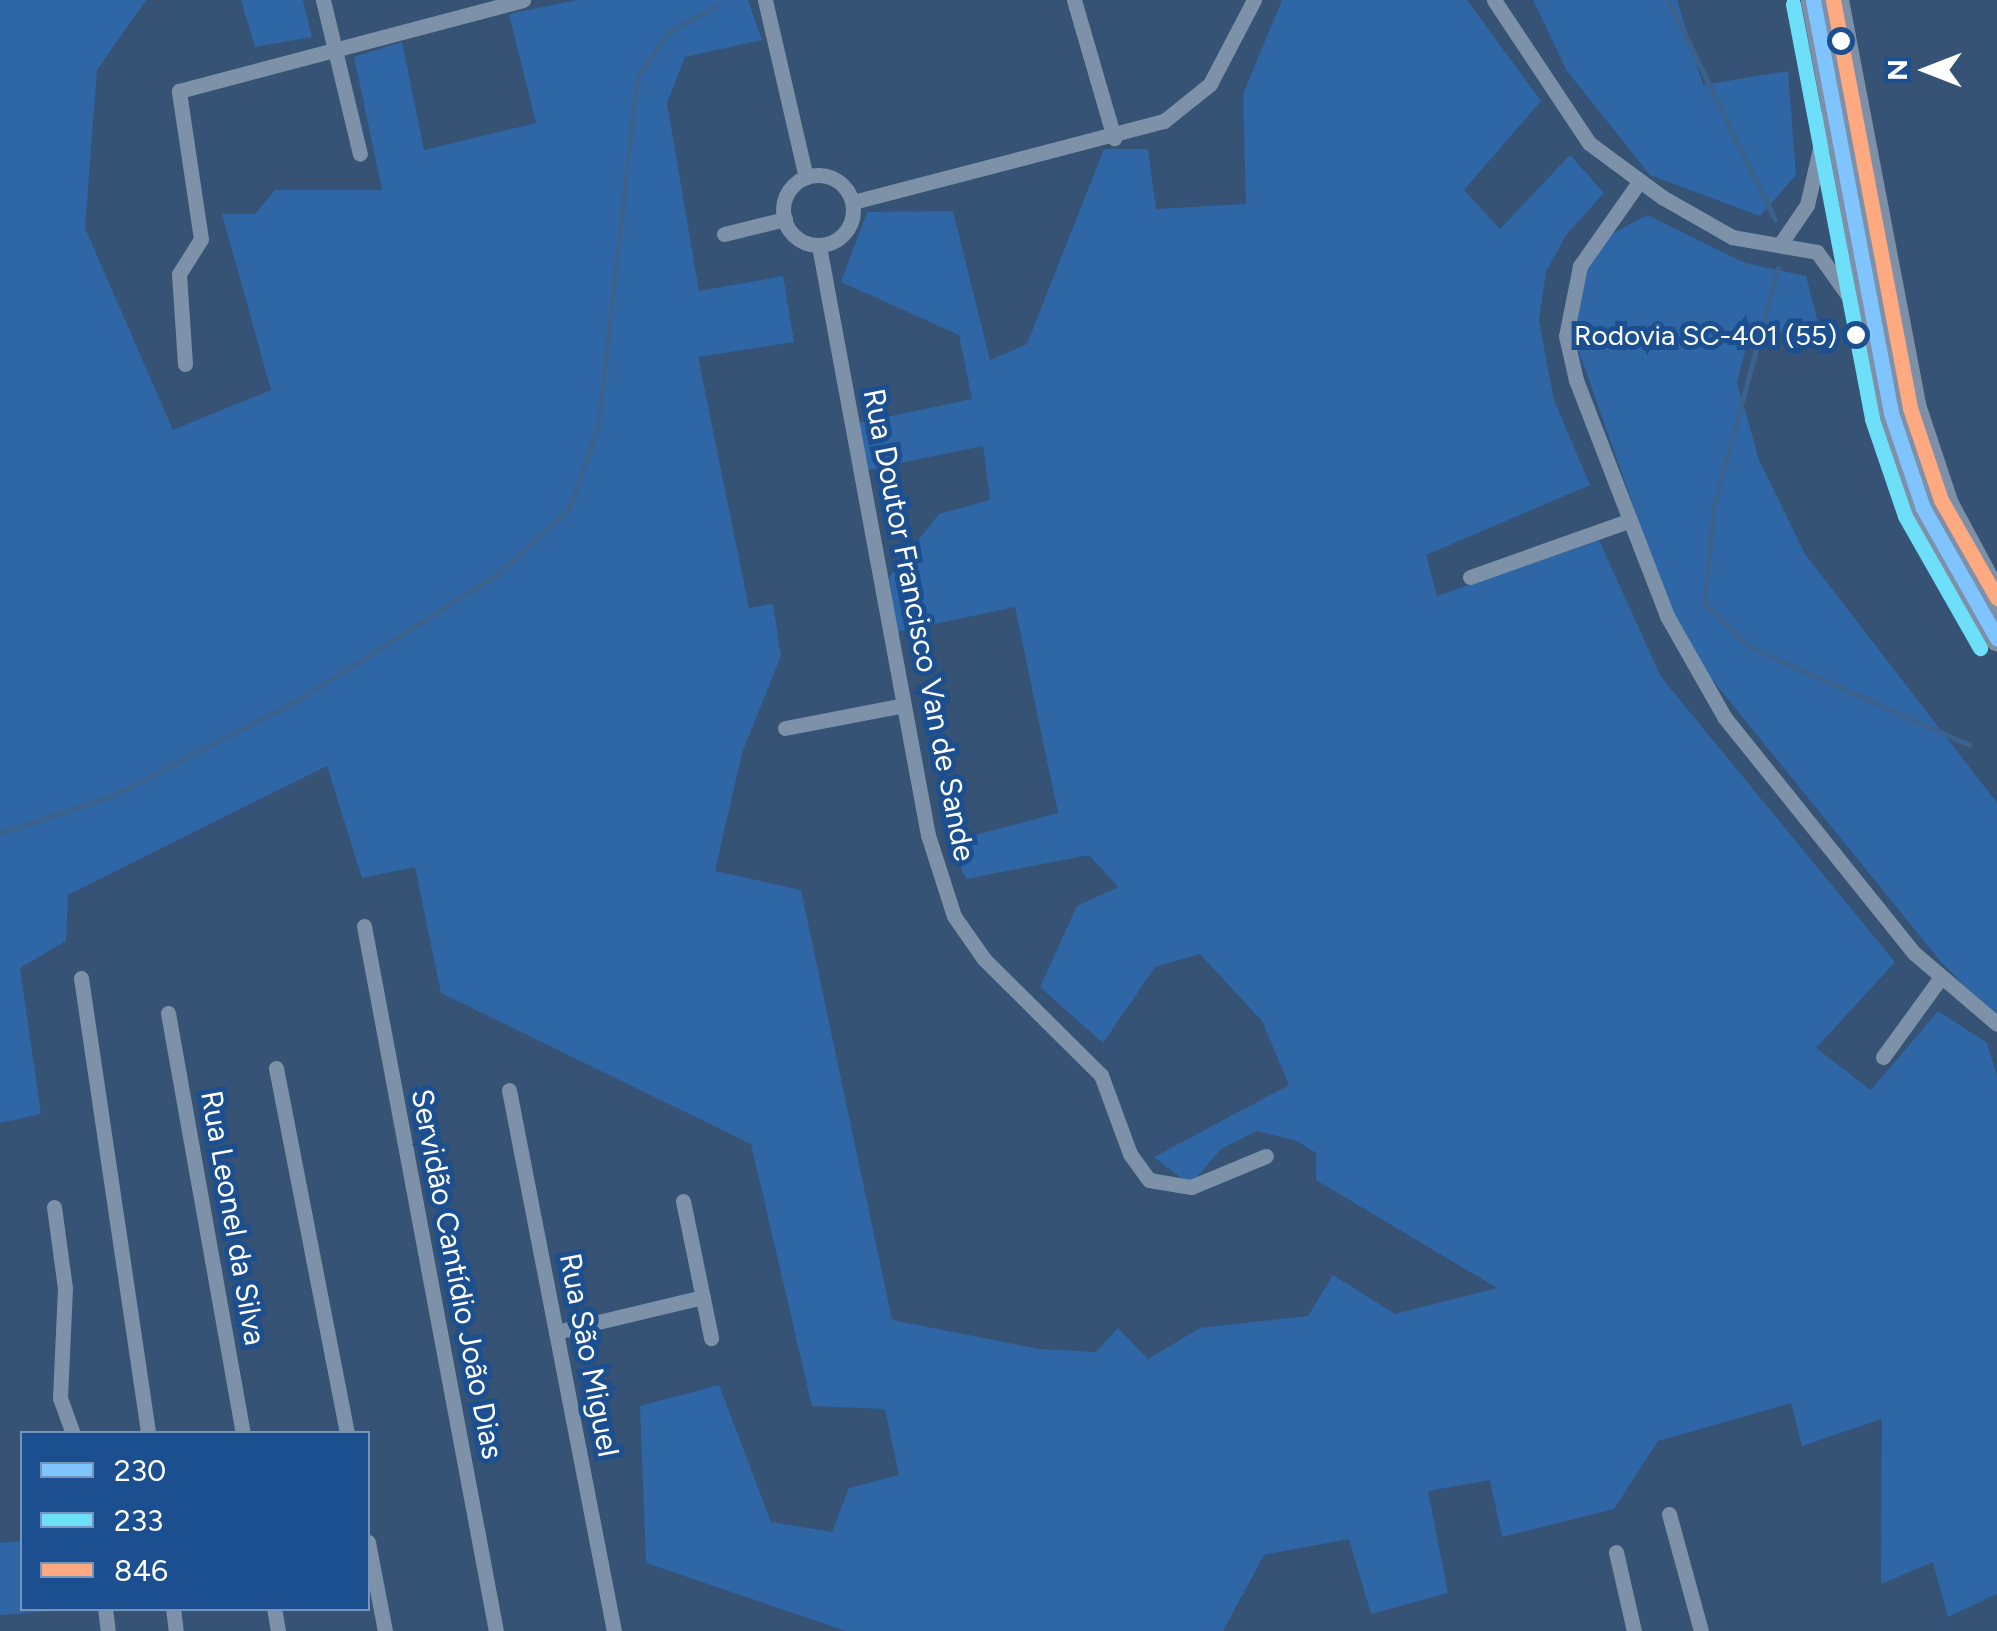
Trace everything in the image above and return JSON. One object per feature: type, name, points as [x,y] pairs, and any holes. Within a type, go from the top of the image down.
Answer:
[{"type":"highway","points":[[1813,0],[1872,328],[1923,508],[1997,638]]},
{"type":"highway","points":[[1836,0],[1913,405],[1946,504],[1997,599]]},
{"type":"street","points":[[323,0],[360,154]]},
{"type":"street","points":[[186,364],[179,274],[201,239],[177,94],[523,0]]},
{"type":"street","points":[[765,0],[806,177]]},
{"type":"street","points":[[1074,0],[1114,138]]},
{"type":"street","points":[[853,202],[1114,138],[1164,120],[1197,98],[1254,0]]},
{"type":"street","points":[[1494,0],[1570,120],[1639,182],[1732,236],[1782,243],[1826,258],[1872,328]]},
{"type":"street","points":[[1782,243],[1807,206],[1831,98]]},
{"type":"street","points":[[806,177],[830,177],[853,202],[846,232],[819,246],[798,238],[784,220],[785,199],[806,177]]},
{"type":"street","points":[[1639,182],[1580,266],[1566,336],[1576,380],[1667,616],[1725,718],[1939,980],[1997,1024]]},
{"type":"street","points":[[724,234],[784,220]]},
{"type":"street","name":"Rua Doutor Francisco Van de Sande","points":[[819,246],[934,865],[954,916],[984,959],[1100,1075],[1140,1170],[1164,1186],[1190,1187],[1266,1156]]},
{"type":"street","points":[[1470,577],[1628,521]]},
{"type":"street","points":[[786,728],[904,705]]},
{"type":"street","name":"Servidão Cantídio João Dias","points":[[364,926],[496,1631]]},
{"type":"street","points":[[81,978],[148,1431]]},
{"type":"street","points":[[1883,1057],[1939,980]]},
{"type":"street","name":"Rua Leonel da Silva","points":[[168,1013],[242,1431]]},
{"type":"street","points":[[276,1068],[346,1431]]},
{"type":"street","name":"Rua São Miguel","points":[[509,1090],[614,1631]]},
{"type":"street","points":[[683,1201],[712,1338]]},
{"type":"street","points":[[54,1206],[64,1288],[60,1398],[72,1431]]},
{"type":"street","points":[[556,1332],[703,1297]]},
{"type":"street","points":[[1670,1514],[1701,1631]]},
{"type":"street","points":[[370,1552],[385,1631]]},
{"type":"street","points":[[1616,1552],[1634,1631]]},
{"type":"shaded area","points":[[0,0],[146,0],[97,70],[85,228],[173,430],[271,390],[222,214],[255,214],[275,190],[382,190],[354,57],[402,42],[424,150],[536,123],[509,14],[577,0],[748,0],[762,40],[685,57],[667,103],[699,291],[783,276],[794,342],[698,357],[749,608],[773,604],[781,656],[742,753],[715,871],[801,890],[892,1320],[1039,1349],[1096,1352],[1118,1328],[1148,1359],[1200,1328],[1308,1316],[1333,1275],[1395,1314],[1497,1288],[1316,1180],[1316,1153],[1297,1141],[1257,1131],[1221,1149],[1190,1185],[1154,1157],[1289,1085],[1262,1021],[1200,954],[1155,967],[1103,1043],[1040,987],[1077,906],[1118,887],[1089,855],[966,879],[949,842],[1058,813],[1015,607],[897,632],[889,577],[939,514],[990,500],[983,446],[867,470],[858,423],[972,399],[959,335],[841,282],[867,212],[953,211],[990,360],[1027,344],[1104,149],[1148,149],[1156,209],[1246,204],[1243,94],[1282,0],[1467,0],[1541,101],[1464,190],[1500,229],[1570,155],[1604,193],[1566,235],[1546,272],[1539,321],[1554,400],[1590,485],[1426,555],[1437,596],[1599,540],[1661,677],[1895,962],[1816,1048],[1871,1090],[1938,1011],[1987,1043],[1997,1076],[1997,1594],[1948,1617],[1933,1562],[1881,1584],[1882,1419],[1802,1446],[1791,1403],[1658,1441],[1614,1509],[1502,1537],[1490,1480],[1428,1491],[1448,1593],[1371,1614],[1349,1539],[1264,1555],[1223,1631],[846,1631],[646,1563],[640,1406],[719,1385],[771,1522],[832,1532],[849,1488],[899,1475],[885,1409],[812,1406],[751,1144],[441,993],[415,867],[362,878],[327,766],[68,895],[66,941],[20,968],[41,1114],[0,1123]]},
{"type":"shaded area","points":[[241,0],[303,0],[312,37],[255,47]]},
{"type":"shaded area","points":[[1533,0],[1677,0],[1703,85],[1788,71],[1796,175],[1760,216],[1650,175],[1567,71]]},
{"type":"shaded area","points":[[1647,215],[1745,263],[1806,276],[1819,326],[1749,337],[1737,382],[1759,460],[1805,554],[1997,803],[1997,1019],[1941,962],[1694,657],[1660,581],[1573,335],[1577,285],[1601,240]]},
{"type":"shaded area","points":[[20,1541],[20,1611],[53,1611],[0,1615],[0,1543]]},
{"type":"waterway","points":[[1668,0],[1775,219]]},
{"type":"waterway","points":[[0,833],[114,795],[301,698],[499,573],[569,509],[598,426],[637,77],[669,32],[716,6]]},
{"type":"waterway","points":[[1778,268],[1714,506],[1704,603],[1748,646],[1969,745]]},
{"type":"transit line","name":"230","points":[[1813,0],[1891,413],[1923,508],[1997,638]]},
{"type":"transit line","name":"846","points":[[1833,0],[1910,408],[1941,500],[1997,598]]},
{"type":"transit line","name":"233","points":[[1793,4],[1872,419],[1905,516],[1980,648]]},
{"type":"place","name":"Rodovia SC-401 (55)","points":[[1856,335]]}]
